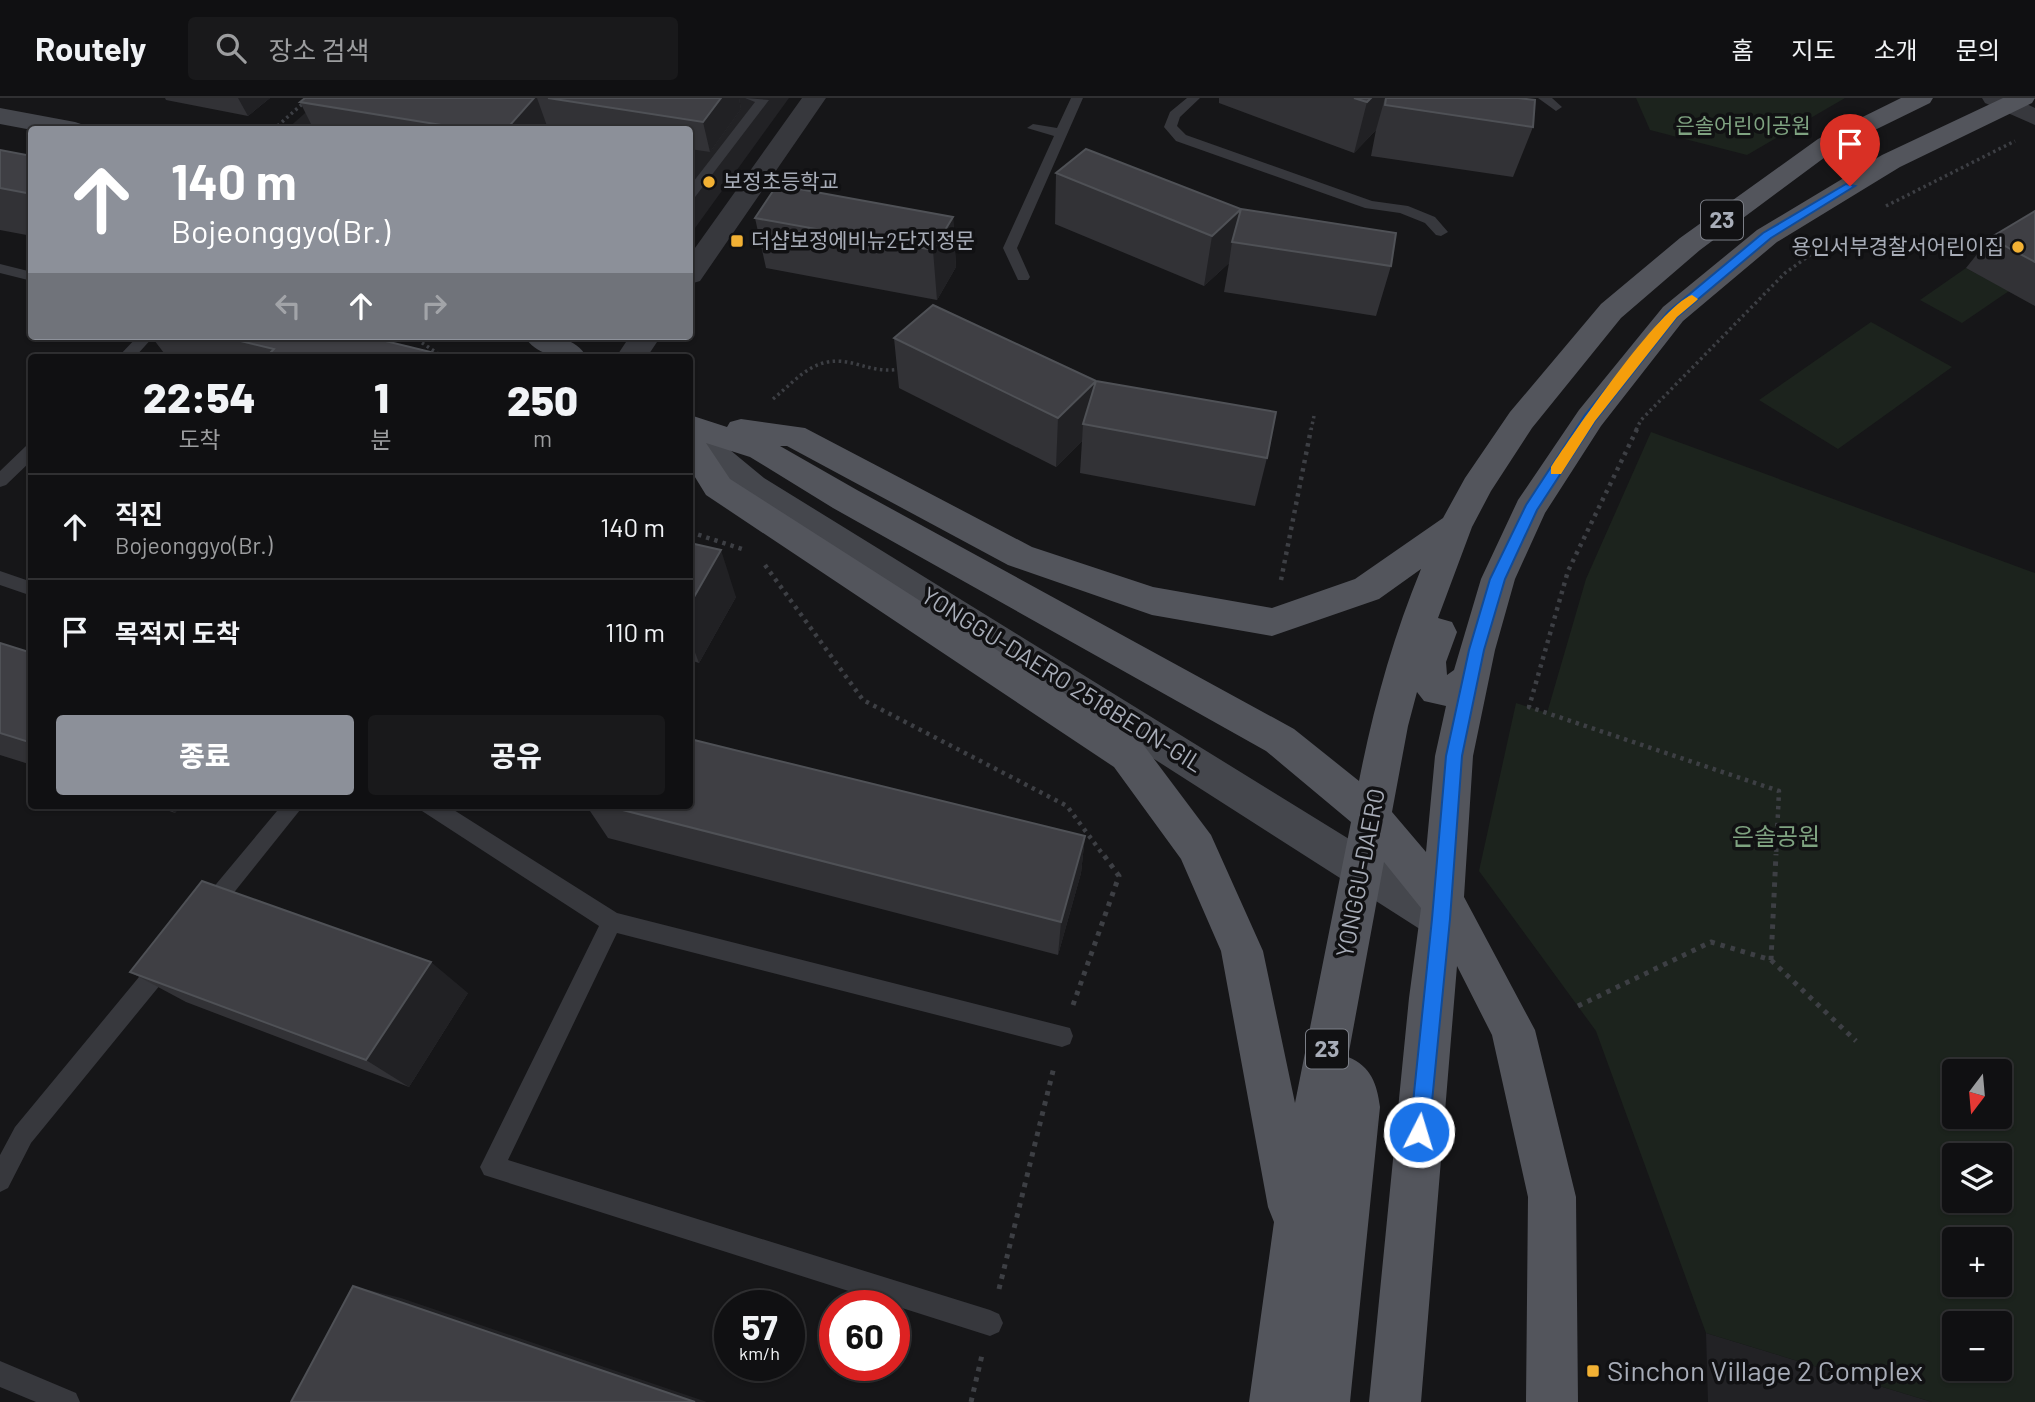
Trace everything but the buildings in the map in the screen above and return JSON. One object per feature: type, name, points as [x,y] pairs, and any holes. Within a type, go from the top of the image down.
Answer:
[{"type":"main road","name":"YONGGU-DAERO","points":[[1275,1402],[1297,1232],[1321,1083],[1389,726],[1423,607],[1455,527],[1477,486],[1521,420],[1611,311],[1689,244],[1827,144],[1921,98]]},
{"type":"main road","name":"23","points":[[1395,1402],[1454,756],[1498,579],[1531,509],[1590,418],[1672,314],[1767,236],[1891,162],[2023,98]]},
{"type":"main road","points":[[693,425],[794,436],[1020,556],[1152,601],[1272,622],[1367,589],[1455,527]]},
{"type":"main road","points":[[693,426],[761,449],[845,499],[1280,740],[1367,811],[1452,916],[1513,1030],[1552,1196],[1552,1402]]},
{"type":"main road","points":[[693,449],[718,487],[1128,755],[1197,848],[1242,951],[1297,1232]]},
{"type":"main road","points":[[1471,679],[1452,691],[1437,690],[1428,680],[1425,669],[1479,521],[1477,486]]},
{"type":"main road","points":[[1321,1083],[1339,1076],[1348,1080],[1355,1089],[1357,1107],[1324,1402]]},
{"type":"street","points":[[693,271],[814,98]]},
{"type":"street","points":[[1994,98],[2029,127]]},
{"type":"street","points":[[0,116],[54,126]]},
{"type":"street","points":[[545,340],[567,354]]},
{"type":"street","name":"YONGGU-DAERO 2518BEON-GIL","points":[[693,437],[752,486],[1441,919]]},
{"type":"lane","points":[[693,190],[763,100],[751,98]]},
{"type":"lane","points":[[1023,277],[1010,248],[1077,98]]},
{"type":"lane","points":[[1194,98],[1174,115],[1170,127],[1181,138],[1370,205],[1403,209],[1430,220],[1441,232]]},
{"type":"lane","points":[[1544,98],[1556,107]]},
{"type":"lane","points":[[1033,128],[1061,133]]},
{"type":"lane","points":[[0,268],[28,276]]},
{"type":"lane","points":[[129,354],[143,340]]},
{"type":"lane","points":[[0,481],[28,454]]},
{"type":"lane","points":[[0,578],[28,588]]},
{"type":"lane","points":[[198,922],[291,809]]},
{"type":"lane","points":[[435,809],[612,922],[1062,1036]]},
{"type":"lane","points":[[612,922],[492,1167],[990,1323]]},
{"type":"lane","points":[[0,1180],[23,1135],[180,943]]},
{"type":"lane","points":[[0,1374],[67,1402]]},
{"type":"path","points":[[278,126],[309,98]]},
{"type":"path","points":[[1881,209],[2029,127]]},
{"type":"path","points":[[1770,960],[1779,791],[1529,707],[1568,571],[1642,421],[1785,273],[1836,236]]},
{"type":"path","points":[[418,340],[439,354]]},
{"type":"path","points":[[748,431],[772,400],[818,363],[835,359],[883,372],[898,370],[909,364]]},
{"type":"path","points":[[1289,539],[1314,416]]},
{"type":"path","points":[[693,534],[746,550]]},
{"type":"path","points":[[757,554],[863,700],[1067,806],[1119,876],[1062,1036],[971,1402]]},
{"type":"path","points":[[1578,1006],[1711,942],[1770,960],[1856,1041]]},
{"type":"shaded area","name":"보정초등학교","points":[[322,98],[789,98],[693,231],[693,126],[290,126]]},
{"type":"shaded area","points":[[1706,1333],[1932,1402],[1708,1402]]},
{"type":"green space","name":"은솔어린이공원","points":[[1636,98],[1845,98],[1747,155],[1650,130]]},
{"type":"green space","points":[[1966,268],[2009,291],[1962,323],[1920,300]]},
{"type":"green space","points":[[1871,322],[1952,367],[1838,449],[1759,400]]},
{"type":"green space","name":"은솔공원","points":[[1651,432],[2035,573],[2035,1402],[1932,1402],[1706,1333],[1596,1031],[1479,871],[1516,703],[1547,713],[1586,579]]},
{"type":"slow traffic","points":[[1556,470],[1590,418],[1672,314],[1692,299]]},
{"type":"place","name":"보정초등학교","points":[[709,182]]},
{"type":"place","name":"더샵보정에비뉴2단지정문","points":[[737,241]]},
{"type":"place","name":"용인서부경찰서어린이집","points":[[2018,247]]},
{"type":"place","name":"Sinchon Village 2 Complex","points":[[1593,1371]]},
{"type":"route","points":[[1419,1132],[1441,919],[1454,756],[1477,650],[1498,579],[1531,509],[1590,418],[1672,314],[1767,236],[1850,186]]}]
